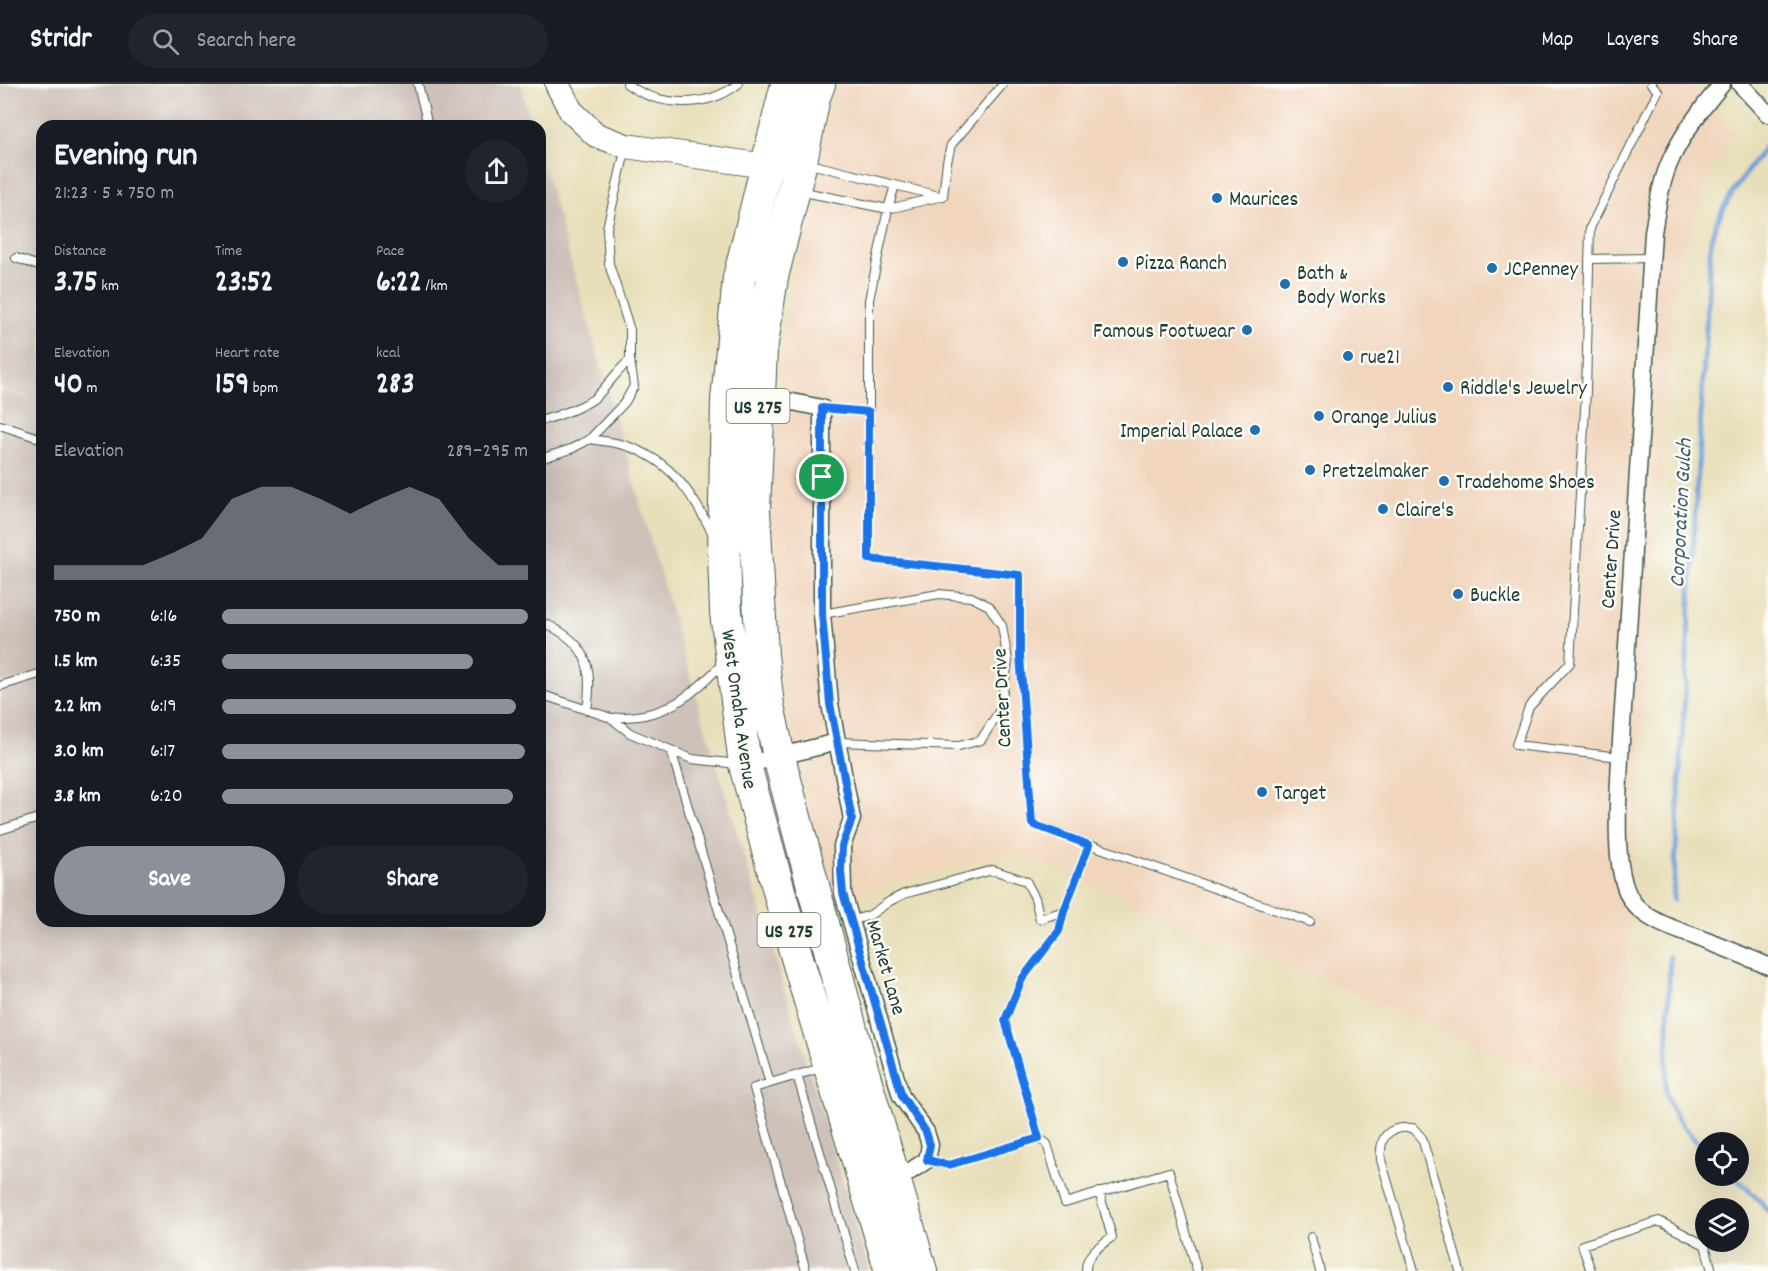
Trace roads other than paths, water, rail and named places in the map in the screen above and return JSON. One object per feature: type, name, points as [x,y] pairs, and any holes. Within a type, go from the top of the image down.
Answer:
[{"type":"highway","name":"US 275","points":[[766,166],[787,84]]},
{"type":"highway","name":"US 275","points":[[797,176],[819,84]]},
{"type":"highway","name":"West Omaha Avenue","points":[[766,166],[739,278],[727,400],[724,554],[726,612],[745,765],[828,1065],[891,1271]]},
{"type":"highway","name":"West Omaha Avenue","points":[[797,176],[772,277],[761,350],[754,510],[762,655],[768,705],[779,757],[856,1048],[921,1271]]},
{"type":"street","points":[[557,84],[571,111],[596,135],[626,146],[766,166],[797,176]]},
{"type":"street","name":"Center Drive","points":[[1722,84],[1697,115],[1672,158],[1659,196],[1651,258],[1620,757],[1618,843],[1623,879],[1634,904],[1646,915],[1665,925],[1768,966]]},
{"type":"street","points":[[1740,84],[1768,114]]},
{"type":"street","points":[[758,395],[822,408]]},
{"type":"street","name":"Market Lane","points":[[822,408],[822,614],[830,704],[852,819],[842,846],[843,893],[902,1096],[926,1132],[930,1145],[927,1160]]},
{"type":"street","points":[[745,765],[837,742]]},
{"type":"street","points":[[893,1177],[906,1174],[927,1160]]},
{"type":"lane","points":[[418,84],[427,120]]},
{"type":"lane","points":[[627,84],[659,100],[687,104],[729,91],[738,84]]},
{"type":"lane","points":[[943,196],[951,145],[1003,84]]},
{"type":"lane","points":[[1620,757],[1516,745],[1529,707],[1570,663],[1586,392],[1590,228],[1658,91],[1651,84]]},
{"type":"lane","points":[[546,457],[571,449],[590,439],[625,402],[634,386],[630,360],[630,330],[609,264],[607,228],[626,146]]},
{"type":"lane","points":[[797,176],[896,185],[943,196]]},
{"type":"lane","points":[[797,176],[888,209],[943,196]]},
{"type":"lane","points":[[822,408],[869,412],[869,300],[888,209],[896,185]]},
{"type":"lane","points":[[16,258],[36,265]]},
{"type":"lane","points":[[1589,260],[1651,258]]},
{"type":"lane","points":[[546,420],[556,417],[596,397],[616,372],[630,360]]},
{"type":"lane","name":"Center Drive","points":[[869,412],[869,559],[1020,575],[1020,655],[1032,824],[1310,922]]},
{"type":"lane","points":[[0,425],[36,437]]},
{"type":"lane","points":[[590,439],[626,446],[651,458],[678,478],[700,509],[724,554]]},
{"type":"lane","points":[[822,614],[939,594],[971,597],[989,606],[1002,626],[1008,661],[1000,710],[981,740],[959,746],[837,742]]},
{"type":"lane","points":[[546,624],[572,638],[582,651],[589,678],[587,710]]},
{"type":"lane","points":[[546,696],[611,717],[645,715],[674,705],[702,684],[731,654]]},
{"type":"lane","points":[[0,686],[36,675]]},
{"type":"lane","points":[[611,717],[630,733],[692,759],[745,765]]},
{"type":"lane","points":[[671,750],[770,1083]]},
{"type":"lane","points":[[0,830],[36,819]]},
{"type":"lane","points":[[1089,845],[1064,911],[1059,931],[1022,979],[1005,1020],[1039,1138],[1047,1144],[1065,1203],[1169,1172],[1197,1271]]},
{"type":"lane","points":[[851,921],[870,915],[904,894],[993,870],[1026,881],[1035,898],[1040,919],[1064,911]]},
{"type":"lane","points":[[806,1271],[754,1088],[828,1065]]},
{"type":"lane","points":[[797,1075],[855,1271]]},
{"type":"lane","points":[[1414,1271],[1381,1160],[1380,1148],[1388,1132],[1404,1128],[1413,1128],[1422,1138],[1460,1271]]},
{"type":"lane","points":[[927,1160],[949,1165],[1039,1138]]},
{"type":"lane","points":[[1086,1271],[1086,1265],[1093,1251],[1112,1237],[1099,1192]]},
{"type":"lane","points":[[1591,1271],[1582,1245],[1659,1221],[1705,1245],[1712,1271]]},
{"type":"lane","points":[[1311,1237],[1320,1271]]},
{"type":"waterway","name":"Corporation Gulch","points":[[1673,900],[1711,239],[1728,201],[1767,144]]},
{"type":"waterway","name":"Corporation Gulch","points":[[1670,956],[1666,1092],[1681,1124],[1695,1139]]},
{"type":"waterway","name":"Corporation Gulch","points":[[1744,1186],[1768,1211]]},
{"type":"place","name":"Maurices","points":[[1217,198]]},
{"type":"place","name":"Pizza Ranch","points":[[1123,262]]},
{"type":"place","name":"JCPenney","points":[[1492,268]]},
{"type":"place","name":"Bath & Body Works","points":[[1285,284]]},
{"type":"place","name":"Famous Footwear","points":[[1247,330]]},
{"type":"place","name":"rue21","points":[[1348,356]]},
{"type":"place","name":"Riddle's Jewelry","points":[[1448,387]]},
{"type":"place","name":"Orange Julius","points":[[1319,416]]},
{"type":"place","name":"Imperial Palace","points":[[1255,430]]},
{"type":"place","name":"Pretzelmaker","points":[[1310,470]]},
{"type":"place","name":"Tradehome Shoes","points":[[1444,481]]},
{"type":"place","name":"Claire's","points":[[1383,509]]},
{"type":"place","name":"Buckle","points":[[1458,594]]},
{"type":"place","name":"Target","points":[[1262,792]]}]
